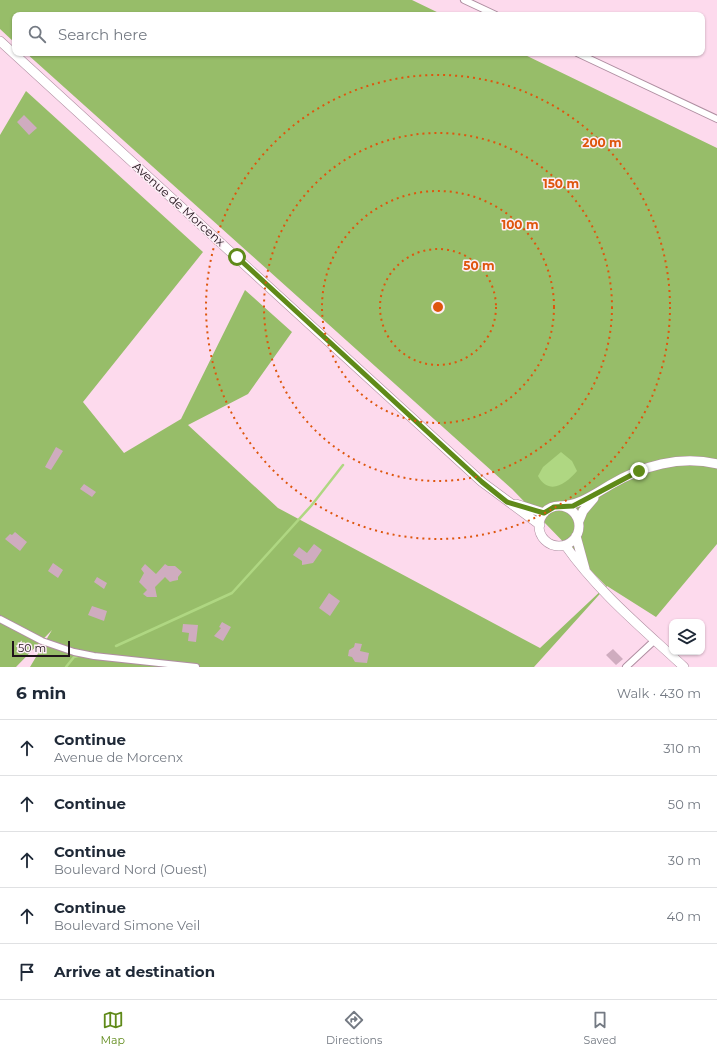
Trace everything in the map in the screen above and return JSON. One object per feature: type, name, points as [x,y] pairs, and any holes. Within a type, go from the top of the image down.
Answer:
[{"type":"main road","name":"Avenue de Morcenx","points":[[0,41],[12,52]]},
{"type":"main road","name":"Avenue de Morcenx","points":[[16,56],[482,482],[540,525]]},
{"type":"main road","points":[[596,495],[583,511],[578,521],[578,531],[576,536],[565,545],[558,546],[547,541],[543,537],[540,525],[544,513],[554,507],[573,506],[596,495],[622,479],[654,466],[687,461],[717,464]]},
{"type":"main road","points":[[507,502],[544,513]]},
{"type":"main road","points":[[560,506],[572,510],[578,521]]},
{"type":"main road","points":[[576,536],[586,572]]},
{"type":"main road","points":[[565,545],[607,596],[684,667]]},
{"type":"street","points":[[464,0],[490,12]]},
{"type":"street","points":[[583,56],[717,119]]},
{"type":"street","points":[[0,619],[42,641],[74,652],[94,656],[196,667]]},
{"type":"street","points":[[626,667],[655,640]]},
{"type":"shaded area","points":[[0,0],[412,0],[437,12],[12,12],[12,40],[0,29]]},
{"type":"shaded area","points":[[29,56],[527,56],[717,148],[717,544],[656,617],[607,586],[534,667],[30,667],[52,630],[16,667],[0,667],[0,135],[26,91],[203,252],[83,402],[124,453],[181,419],[245,290],[292,332],[248,394],[188,425],[278,508],[540,648],[606,586],[512,489]]},
{"type":"shaded area","points":[[561,452],[572,461],[577,471],[563,484],[552,487],[542,482],[538,476],[543,467]]},
{"type":"building","points":[[24,115],[37,128],[29,135],[17,122]]},
{"type":"building","points":[[56,447],[63,451],[51,470],[45,467]]},
{"type":"building","points":[[84,484],[96,492],[92,497],[80,489]]},
{"type":"building","points":[[15,532],[27,542],[20,551],[5,539],[10,534],[12,535]]},
{"type":"building","points":[[314,544],[322,550],[313,563],[302,565],[302,561],[293,555],[299,547],[307,553]]},
{"type":"building","points":[[53,563],[63,570],[58,578],[48,571]]},
{"type":"building","points":[[145,564],[156,574],[165,564],[168,566],[175,566],[182,572],[178,577],[178,580],[170,582],[165,577],[155,587],[157,597],[147,597],[143,594],[147,590],[139,582],[144,573],[141,569]]},
{"type":"building","points":[[97,577],[107,583],[104,589],[94,582]]},
{"type":"building","points":[[329,593],[340,601],[330,616],[319,608]]},
{"type":"building","points":[[92,606],[107,611],[104,621],[88,615]]},
{"type":"building","points":[[222,622],[231,627],[223,641],[214,636],[221,628],[219,627]]},
{"type":"building","points":[[183,624],[198,625],[196,642],[188,641],[189,633],[182,632]]},
{"type":"building","points":[[355,643],[362,644],[360,651],[369,653],[367,663],[355,662],[352,657],[348,656],[349,650],[354,647]]},
{"type":"building","points":[[613,649],[623,659],[616,665],[606,655]]},
{"type":"waterway","points":[[116,646],[232,593],[311,506],[343,465]]},
{"type":"waterway","points":[[66,667],[74,657],[78,656]]},
{"type":"route","points":[[237,257],[482,482],[507,502],[544,513],[548,509],[554,507],[573,506],[639,471]]}]
